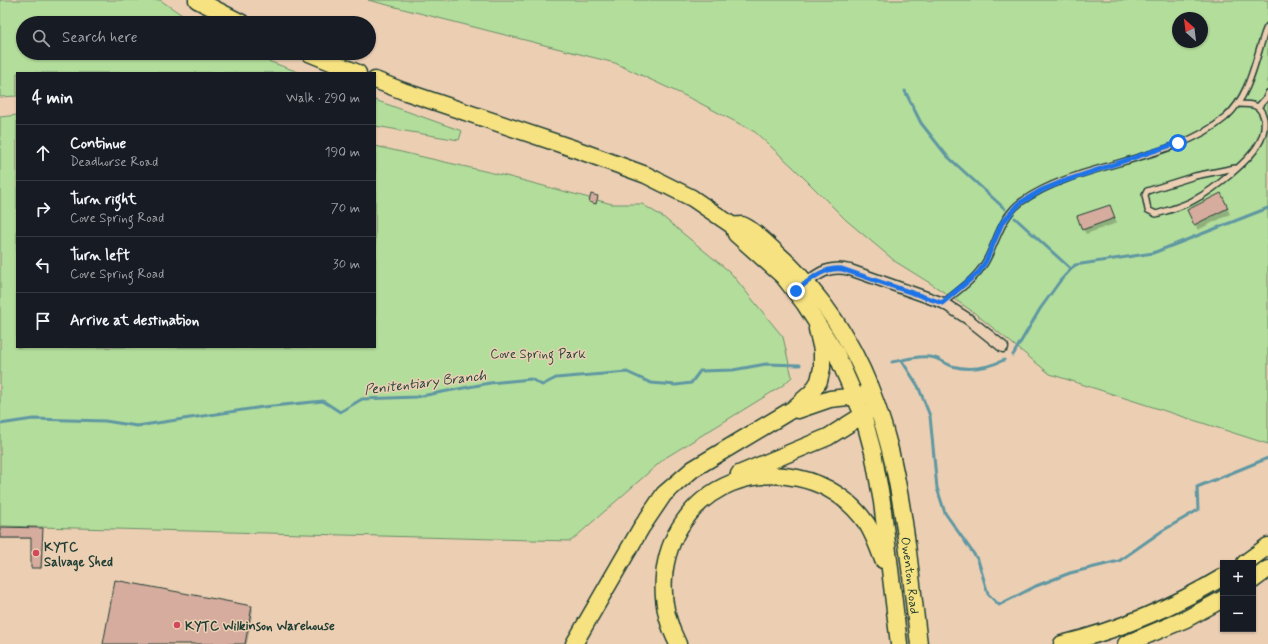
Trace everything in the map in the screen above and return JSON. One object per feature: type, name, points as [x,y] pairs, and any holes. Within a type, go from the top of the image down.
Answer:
[{"type":"highway","points":[[197,0],[228,16]]},
{"type":"highway","points":[[326,60],[356,72]]},
{"type":"highway","points":[[376,80],[631,169],[692,198],[732,226],[742,225],[783,258],[801,287],[812,315],[822,350],[822,368],[819,381],[812,392],[804,400],[779,418],[703,463],[678,481],[664,494],[641,528],[574,644]]},
{"type":"highway","name":"Owenton Road","points":[[801,287],[840,328],[876,400],[895,468],[911,568],[919,644]]},
{"type":"highway","points":[[812,315],[836,353],[864,415],[877,475],[899,644]]},
{"type":"highway","points":[[678,644],[667,619],[664,604],[664,572],[672,541],[680,526],[694,508],[715,488],[729,479],[828,437],[864,415],[876,400],[856,396],[817,402],[779,418]]},
{"type":"highway","points":[[694,508],[710,494],[726,485],[752,477],[774,475],[790,476],[820,484],[847,501],[867,525],[875,538],[891,582]]},
{"type":"highway","points":[[1249,560],[1268,546]]},
{"type":"highway","points":[[1256,578],[1268,570]]},
{"type":"highway","points":[[1062,644],[1106,632],[1138,620],[1170,606],[1220,579]]},
{"type":"highway","points":[[1126,644],[1186,619],[1220,601]]},
{"type":"street","points":[[801,287],[828,269],[842,269],[942,303],[968,319],[1003,347]]},
{"type":"lane","points":[[942,303],[979,272],[986,261],[1002,223],[1020,203],[1042,190],[1064,181],[1178,143],[1209,130],[1239,104],[1268,26]]},
{"type":"lane","points":[[1258,107],[1267,97],[1268,93]]},
{"type":"lane","points":[[1235,168],[1196,176],[1146,191],[1145,195],[1148,210],[1156,214],[1196,200],[1209,191],[1248,157],[1258,146],[1263,136],[1264,119],[1258,107],[1254,104],[1239,104]]},
{"type":"green space","points":[[0,0],[160,0],[184,16],[16,16],[16,60],[265,60],[298,72],[16,72],[16,96],[0,97]]},
{"type":"green space","points":[[368,0],[1268,0],[1268,444],[1050,374],[972,311],[896,262],[846,220],[793,167],[755,132],[694,100],[615,63]]},
{"type":"green space","points":[[376,100],[462,131],[459,140],[376,126]]},
{"type":"green space","name":"Cove Spring Park","points":[[16,115],[16,348],[376,348],[376,146],[506,176],[612,204],[642,204],[663,217],[730,272],[783,337],[792,377],[782,386],[665,458],[571,541],[0,526],[0,117]]},
{"type":"building","points":[[1221,193],[1228,208],[1194,225],[1187,210]]},
{"type":"building","points":[[591,194],[598,196],[596,204],[589,202]]},
{"type":"building","points":[[1110,205],[1115,218],[1082,230],[1077,216]]},
{"type":"building","name":"KYTC Salvage Shed","points":[[0,527],[43,528],[41,568],[31,568],[31,538],[0,538]]},
{"type":"building","name":"KYTC Wilkinson Warehouse","points":[[115,580],[252,606],[245,644],[103,644]]},
{"type":"waterway","points":[[905,91],[921,123],[947,156],[1005,209]]},
{"type":"waterway","name":"Penitentiary Branch","points":[[1013,355],[1040,309],[1060,281],[1075,265],[1153,253],[1268,208]]},
{"type":"waterway","points":[[1015,218],[1071,269]]},
{"type":"waterway","name":"Penitentiary Branch","points":[[892,362],[919,357],[930,357],[958,368],[978,368],[1004,360]]},
{"type":"waterway","points":[[902,361],[918,386],[930,416],[937,488],[945,513],[978,560],[988,594],[999,605],[1036,586],[1070,573],[1119,561],[1162,531],[1198,510],[1197,487],[1268,458]]},
{"type":"waterway","name":"Penitentiary Branch","points":[[0,424],[33,419],[105,421],[137,426],[263,407],[323,401],[340,412],[362,399],[416,397],[490,383],[531,379],[542,385],[556,378],[627,372],[651,383],[676,385],[691,383],[700,371],[733,370],[766,364],[800,365]]},
{"type":"place","name":"KYTC Salvage Shed","points":[[36,553]]},
{"type":"place","name":"KYTC Wilkinson Warehouse","points":[[177,625]]},
{"type":"route","points":[[796,291],[822,272],[834,268],[850,270],[942,303],[979,272],[986,261],[1002,223],[1020,203],[1042,190],[1064,181],[1178,143]]}]
